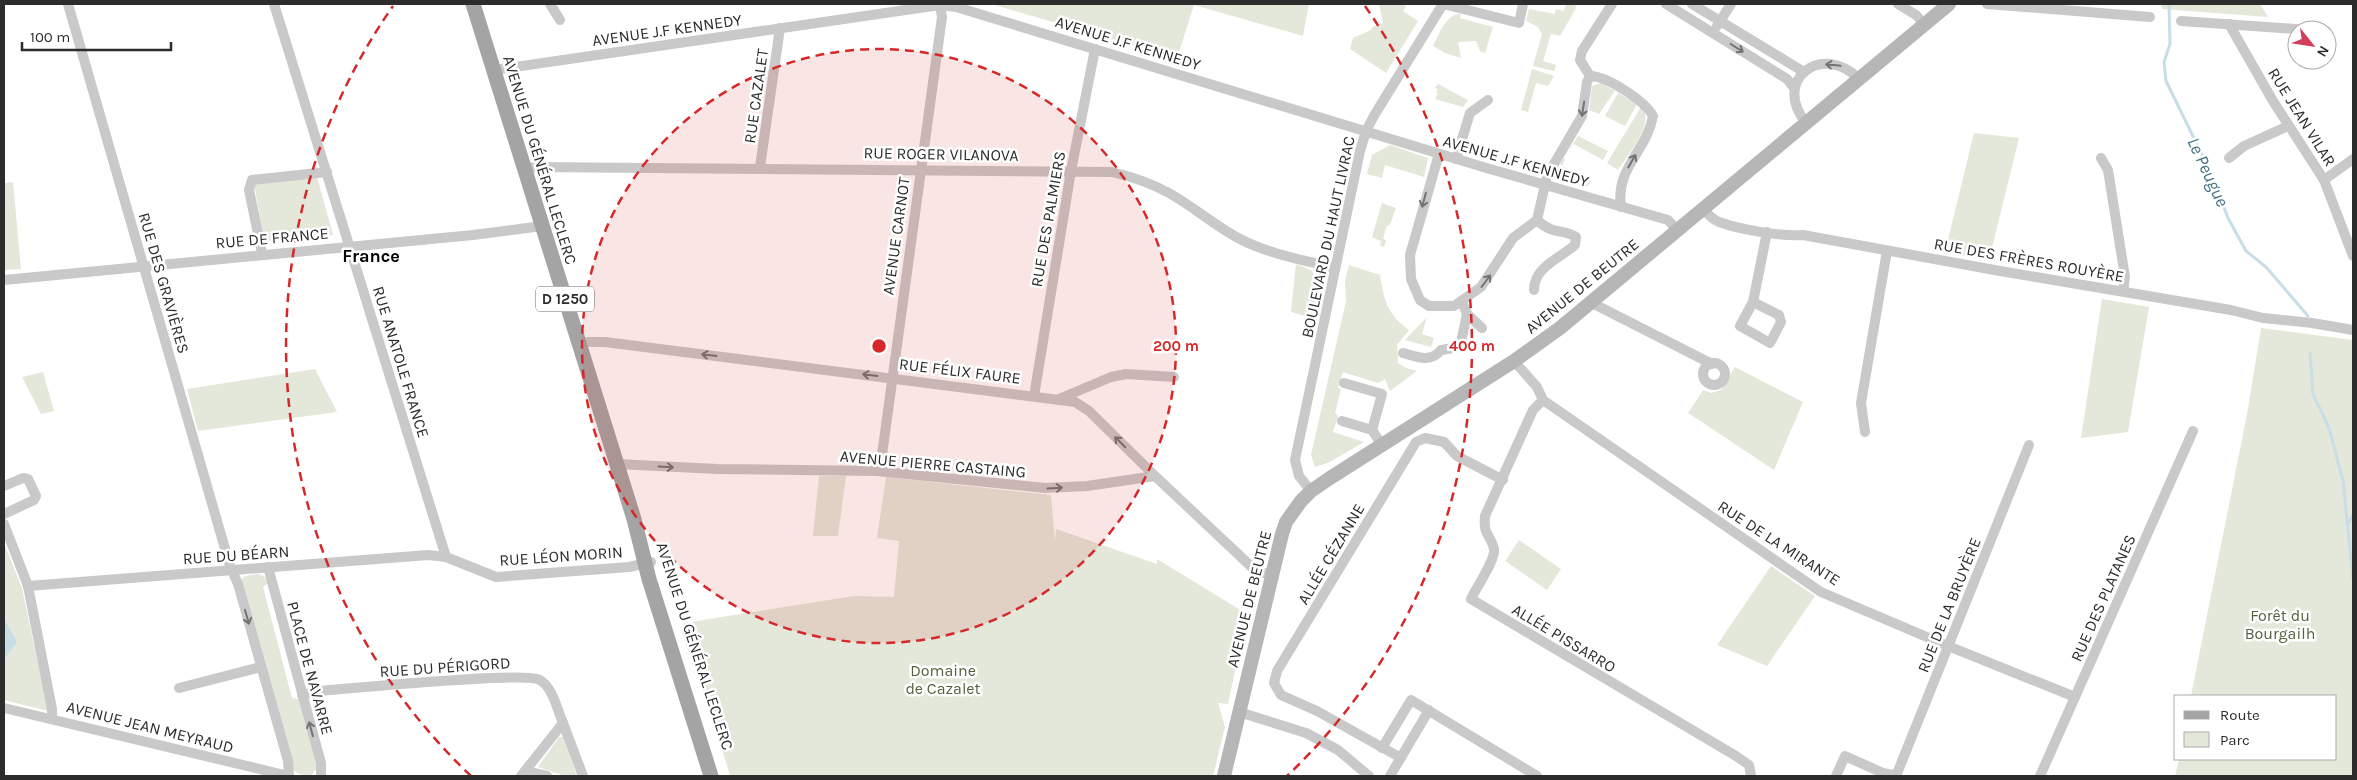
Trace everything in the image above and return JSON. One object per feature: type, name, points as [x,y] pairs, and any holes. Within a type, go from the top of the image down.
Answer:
[{"type":"main road","name":"AVENUE DU GÉNÉRAL LECLERC","points":[[473,4],[637,528],[719,776]]},
{"type":"main road","name":"AVENUE DU GÉNÉRAL LECLERC","points":[[649,562],[711,776]]},
{"type":"street","name":"RUE DES GRAVIÈRES","points":[[68,4],[232,570]]},
{"type":"street","name":"RUE ANATOLE FRANCE","points":[[274,4],[446,557]]},
{"type":"street","points":[[550,4],[560,20]]},
{"type":"street","points":[[1443,4],[1519,23],[1523,4]]},
{"type":"street","name":"BOULEVARD DU HAUT LIVRAC","points":[[1311,491],[1299,476],[1295,460],[1366,131],[1443,4]]},
{"type":"street","points":[[1590,76],[1580,60],[1582,51],[1612,4]]},
{"type":"street","points":[[1666,4],[1788,80],[1794,88]]},
{"type":"street","points":[[1692,4],[1804,72]]},
{"type":"street","points":[[1713,33],[1732,4]]},
{"type":"street","points":[[1898,4],[1916,15],[1924,24]]},
{"type":"street","name":"AVENUE DE BEUTRE","points":[[1224,776],[1271,574],[1286,522],[1311,491],[1514,362],[1592,303],[1949,4]]},
{"type":"street","points":[[1987,4],[2150,17]]},
{"type":"street","name":"AVENUE J.F KENNEDY","points":[[494,70],[919,6],[940,5],[956,7],[1439,154],[1668,220],[1678,231]]},
{"type":"street","name":"AVENUE CARNOT","points":[[877,471],[881,462],[942,17],[940,5]]},
{"type":"street","points":[[2181,21],[2287,28]]},
{"type":"street","name":"RUE JEAN VILAR","points":[[2228,24],[2288,126],[2324,180],[2353,256]]},
{"type":"street","name":"RUE CAZALET","points":[[760,168],[780,28]]},
{"type":"street","name":"RUE DES PALMIERS","points":[[1034,396],[1071,171],[1095,49]]},
{"type":"street","points":[[1807,124],[1799,114],[1794,102],[1794,88],[1804,72],[1826,63],[1837,64],[1851,70],[1859,79]]},
{"type":"street","points":[[1439,154],[1410,255],[1411,279],[1420,300],[1429,306],[1454,306],[1482,287],[1489,278],[1504,249],[1513,238],[1537,220],[1548,176],[1582,116],[1587,82],[1590,76]]},
{"type":"street","points":[[1590,76],[1600,76],[1648,107],[1653,116],[1651,129],[1621,181],[1621,207]]},
{"type":"street","points":[[1456,159],[1470,113],[1488,100]]},
{"type":"street","points":[[2229,158],[2244,146],[2288,126]]},
{"type":"street","points":[[2101,158],[2108,170],[2125,277],[2123,291]]},
{"type":"street","points":[[2324,180],[2353,160]]},
{"type":"street","name":"RUE ROGER VILANOVA","points":[[524,169],[532,167],[760,168],[1112,172],[1148,182],[1171,194],[1241,240],[1266,250],[1335,268]]},
{"type":"street","points":[[262,253],[250,190],[252,180],[327,172]]},
{"type":"street","name":"RUE DES FRÈRES ROUYÈRE","points":[[1704,209],[1708,215],[1719,222],[1767,232],[1803,235],[2231,310],[2263,318],[2353,330]]},
{"type":"street","points":[[1534,290],[1534,282],[1541,271],[1558,255],[1575,245],[1576,237],[1569,233],[1557,234],[1537,220]]},
{"type":"street","name":"RUE DE FRANCE","points":[[4,280],[542,226]]},
{"type":"street","points":[[1754,302],[1767,232]]},
{"type":"street","points":[[1865,432],[1861,403],[1888,251]]},
{"type":"street","points":[[1462,302],[1467,314],[1482,328]]},
{"type":"street","points":[[1592,303],[1712,364]]},
{"type":"street","points":[[1403,353],[1425,359],[1436,356],[1441,350],[1460,346],[1467,314]]},
{"type":"street","name":"RUE FÉLIX FAURE","points":[[579,345],[588,342],[604,342],[892,377],[1075,402],[1089,411],[1257,572],[1271,574]]},
{"type":"street","name":"RUE DE LA MIRANTE","points":[[1514,362],[1537,387],[1543,400],[1821,592],[2075,697]]},
{"type":"street","points":[[1058,399],[1111,377],[1126,374],[1174,377]]},
{"type":"street","points":[[1344,383],[1382,394],[1372,430]]},
{"type":"street","points":[[1503,480],[1533,410],[1543,400]]},
{"type":"street","points":[[1342,421],[1372,430],[1382,445]]},
{"type":"street","name":"RUE DES PLATANES","points":[[2040,776],[2193,431]]},
{"type":"street","name":"ALLÉE CÉZANNE","points":[[1382,748],[1317,711],[1280,696],[1274,683],[1277,671],[1416,442],[1425,438],[1434,438],[1444,442],[1458,456],[1503,480]]},
{"type":"street","name":"RUE DE LA BRUYÈRE","points":[[1896,776],[2029,446]]},
{"type":"street","name":"AVENUE PIERRE CASTAING","points":[[617,464],[717,469],[877,471],[1045,488],[1087,486],[1155,476]]},
{"type":"street","points":[[4,486],[23,478],[28,479],[36,496],[34,500],[4,514]]},
{"type":"street","name":"ALLÉE PISSARRO","points":[[1503,480],[1485,516],[1484,530],[1494,549],[1492,561],[1471,599],[1736,756],[1749,765],[1751,773]]},
{"type":"street","points":[[4,524],[28,586],[52,709],[52,719]]},
{"type":"street","name":"RUE DU BÉARN","points":[[28,586],[428,555],[446,557]]},
{"type":"street","name":"RUE LÉON MORIN","points":[[446,557],[496,577],[629,567],[649,562]]},
{"type":"street","name":"PLACE DE NAVARRE","points":[[268,568],[321,763],[321,776]]},
{"type":"street","points":[[232,570],[238,584],[288,761],[289,776]]},
{"type":"street","points":[[179,688],[261,667]]},
{"type":"street","name":"RUE DU PÉRIGORD","points":[[302,695],[318,691],[529,677],[542,681],[548,688],[583,776]]},
{"type":"street","points":[[1401,758],[1382,748],[1411,700],[1537,776]]},
{"type":"street","name":"AVENUE JEAN MEYRAUD","points":[[4,708],[289,776]]},
{"type":"street","points":[[1390,776],[1428,710]]},
{"type":"street","points":[[1239,712],[1306,733],[1338,750],[1369,776]]},
{"type":"street","points":[[523,774],[563,723]]},
{"type":"street","points":[[1836,776],[1845,756],[1883,773],[1896,776]]},
{"type":"street","points":[[523,774],[546,776]]},
{"type":"green space","points":[[991,4],[1309,4],[1303,36],[1194,5],[1177,58]]},
{"type":"green space","points":[[1379,4],[1402,4],[1406,6],[1403,11],[1418,21],[1386,73],[1350,49],[1353,38],[1383,23]]},
{"type":"green space","points":[[1566,4],[1575,4],[1576,8],[1560,36],[1551,34],[1543,61],[1556,65],[1554,71],[1533,66],[1542,34],[1538,27],[1526,21],[1529,9],[1555,14],[1556,9],[1564,11]]},
{"type":"green space","points":[[2161,4],[2260,4],[2268,17],[2162,9]]},
{"type":"green space","points":[[1461,14],[1460,18],[1493,27],[1485,53],[1480,51],[1476,41],[1458,42],[1461,58],[1445,53],[1433,46],[1447,21],[1451,17]]},
{"type":"green space","points":[[1532,69],[1554,76],[1548,86],[1536,83],[1528,112],[1521,110]]},
{"type":"green space","points":[[1601,83],[1615,91],[1599,114],[1589,110],[1592,86]]},
{"type":"green space","points":[[1438,84],[1468,100],[1463,107],[1435,99],[1438,89],[1435,88]]},
{"type":"green space","points":[[1618,93],[1637,104],[1625,126],[1605,116]]},
{"type":"green space","points":[[1641,107],[1645,113],[1643,129],[1618,170],[1607,163]]},
{"type":"green space","points":[[1974,133],[2019,138],[1989,260],[1945,252]]},
{"type":"green space","points":[[1578,136],[1608,151],[1603,160],[1574,144],[1569,150]]},
{"type":"green space","points":[[1390,145],[1428,158],[1424,177],[1385,165],[1382,178],[1367,174],[1372,155]]},
{"type":"green space","points":[[1563,166],[1591,181],[1587,187],[1558,178],[1558,172]]},
{"type":"green space","points":[[317,177],[333,235],[264,241],[254,183]]},
{"type":"green space","points":[[13,182],[21,269],[4,270],[4,183]]},
{"type":"green space","points":[[1382,203],[1396,208],[1383,238],[1386,241],[1384,247],[1380,246],[1381,241],[1372,237]]},
{"type":"green space","points":[[1296,264],[1311,270],[1320,284],[1315,315],[1309,317],[1291,312]]},
{"type":"green space","points":[[1349,265],[1380,275],[1385,299],[1391,312],[1409,330],[1397,345],[1398,363],[1406,368],[1417,371],[1390,391],[1385,379],[1378,383],[1343,372],[1338,388],[1341,389],[1335,413],[1338,416],[1333,432],[1364,442],[1330,462],[1315,467],[1311,455],[1346,301],[1345,281]]},
{"type":"green space","points":[[2102,299],[2149,307],[2128,432],[2081,438]]},
{"type":"green space","points":[[1427,317],[1422,334],[1434,338],[1431,347],[1405,340]]},
{"type":"green space","name":"Forêt du Bourgailh","points":[[2261,328],[2353,340],[2353,776],[2175,776],[2179,760],[2337,760],[2337,695],[2191,695],[2248,409]]},
{"type":"green space","points":[[1735,367],[1803,402],[1774,470],[1688,413],[1703,390],[1711,393],[1721,390]]},
{"type":"green space","points":[[315,369],[337,412],[198,431],[187,389]]},
{"type":"green space","points":[[43,372],[54,411],[41,414],[22,377]]},
{"type":"green space","points":[[819,476],[846,476],[838,536],[813,536]]},
{"type":"green space","name":"Domaine de Cazalet","points":[[886,477],[1051,495],[1055,541],[1056,529],[1157,564],[1157,559],[1247,614],[1228,704],[1218,703],[1225,727],[1213,776],[730,776],[717,732],[682,633],[684,623],[854,596],[894,597],[899,541],[877,538]]},
{"type":"green space","points":[[1519,540],[1561,569],[1547,590],[1505,561]]},
{"type":"green space","points":[[4,543],[22,588],[48,711],[4,700]]},
{"type":"green space","points":[[1771,566],[1815,596],[1767,666],[1717,645]]},
{"type":"green space","points":[[258,574],[264,576],[268,583],[263,587],[292,698],[300,699],[318,766],[311,776],[299,774],[293,770],[243,591],[242,579],[245,576]]},
{"type":"green space","points":[[559,737],[563,737],[577,776],[565,776],[538,767]]},
{"type":"water","points":[[4,619],[17,642],[4,659]]},
{"type":"waterway","name":"Le Peugue","points":[[2169,4],[2170,44],[2164,62],[2166,81],[2211,173],[2228,218],[2246,251],[2266,267],[2308,316]]},
{"type":"waterway","name":"Le Peugue","points":[[2310,353],[2313,394],[2329,428],[2343,481],[2353,579]]},
{"type":"waterway","name":"Le Peugue","points":[[2347,525],[2353,515]]},
{"type":"district","name":"France","points":[[371,256]]}]
